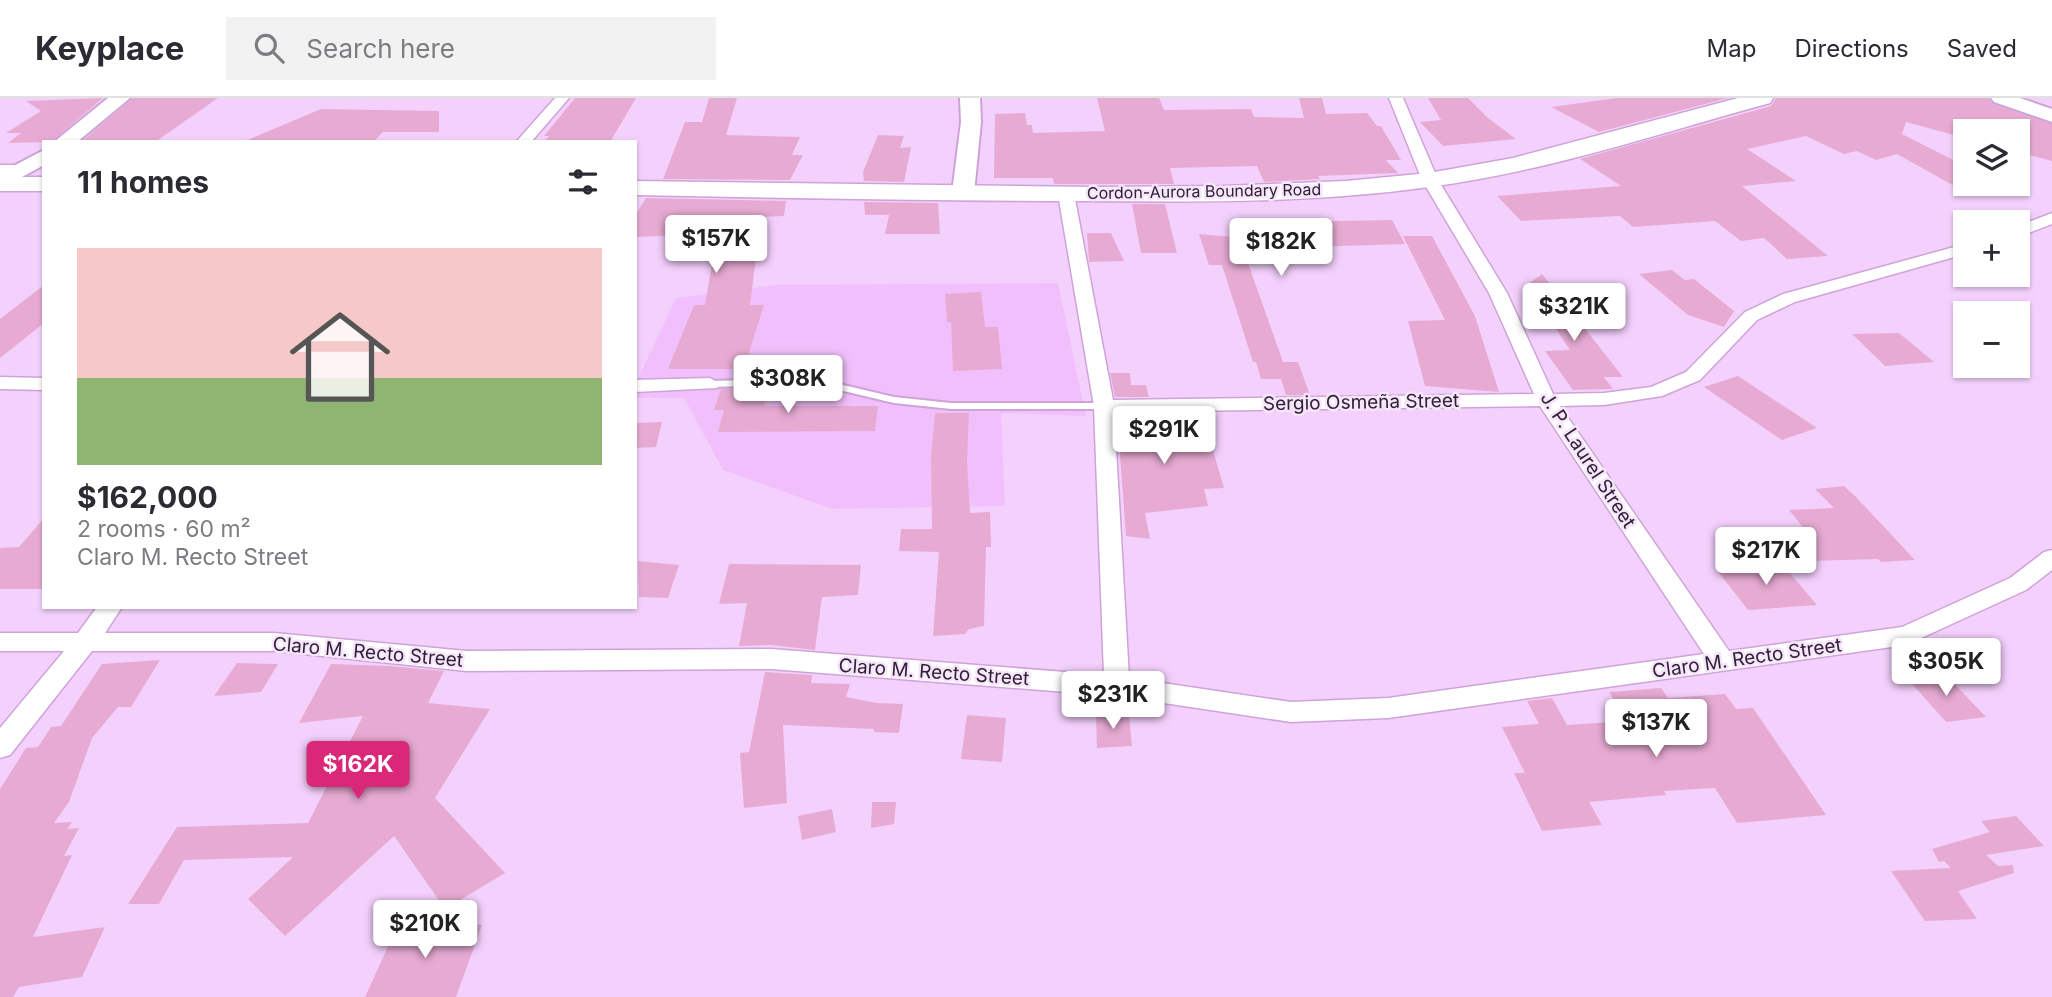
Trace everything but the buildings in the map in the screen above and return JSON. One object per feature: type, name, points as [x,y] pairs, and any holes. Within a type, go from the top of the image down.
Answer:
[{"type":"main road","name":"Cordon-Aurora Boundary Road","points":[[637,188],[1066,194],[1292,191],[1430,180],[1512,165],[1762,98]]},
{"type":"main road","points":[[0,183],[34,176]]},
{"type":"street","points":[[67,140],[120,98]]},
{"type":"street","points":[[525,140],[562,98]]},
{"type":"street","points":[[963,193],[971,122],[970,98]]},
{"type":"street","name":"J. P. Laurel Street","points":[[1396,98],[1430,180],[1498,293],[1546,400],[1723,662]]},
{"type":"street","points":[[2001,98],[2052,116]]},
{"type":"street","points":[[0,169],[34,176],[42,160]]},
{"type":"street","points":[[1066,194],[1104,406],[1117,686]]},
{"type":"street","points":[[2030,227],[2052,218]]},
{"type":"street","name":"Sergio Osmeña Street","points":[[1104,406],[1604,399],[1656,392],[1693,376],[1751,316],[1789,298],[1953,252]]},
{"type":"street","points":[[0,383],[42,384]]},
{"type":"street","name":"Sergio Osmeña Street","points":[[637,386],[710,384]]},
{"type":"street","name":"Claro M. Recto Street","points":[[0,642],[274,642],[467,661],[771,659],[1117,686],[1291,712],[1388,708],[1906,636],[2018,584],[2052,558]]},
{"type":"street","points":[[0,747],[25,720],[109,609]]},
{"type":"lane","name":"Sergio Osmeña Street","points":[[710,384],[786,382],[835,386],[894,400],[951,406],[1104,406]]},
{"type":"shaded area","points":[[1058,283],[1086,416],[1001,413],[1005,506],[832,509],[723,470],[684,398],[637,398],[640,374],[676,298],[776,285]]}]
